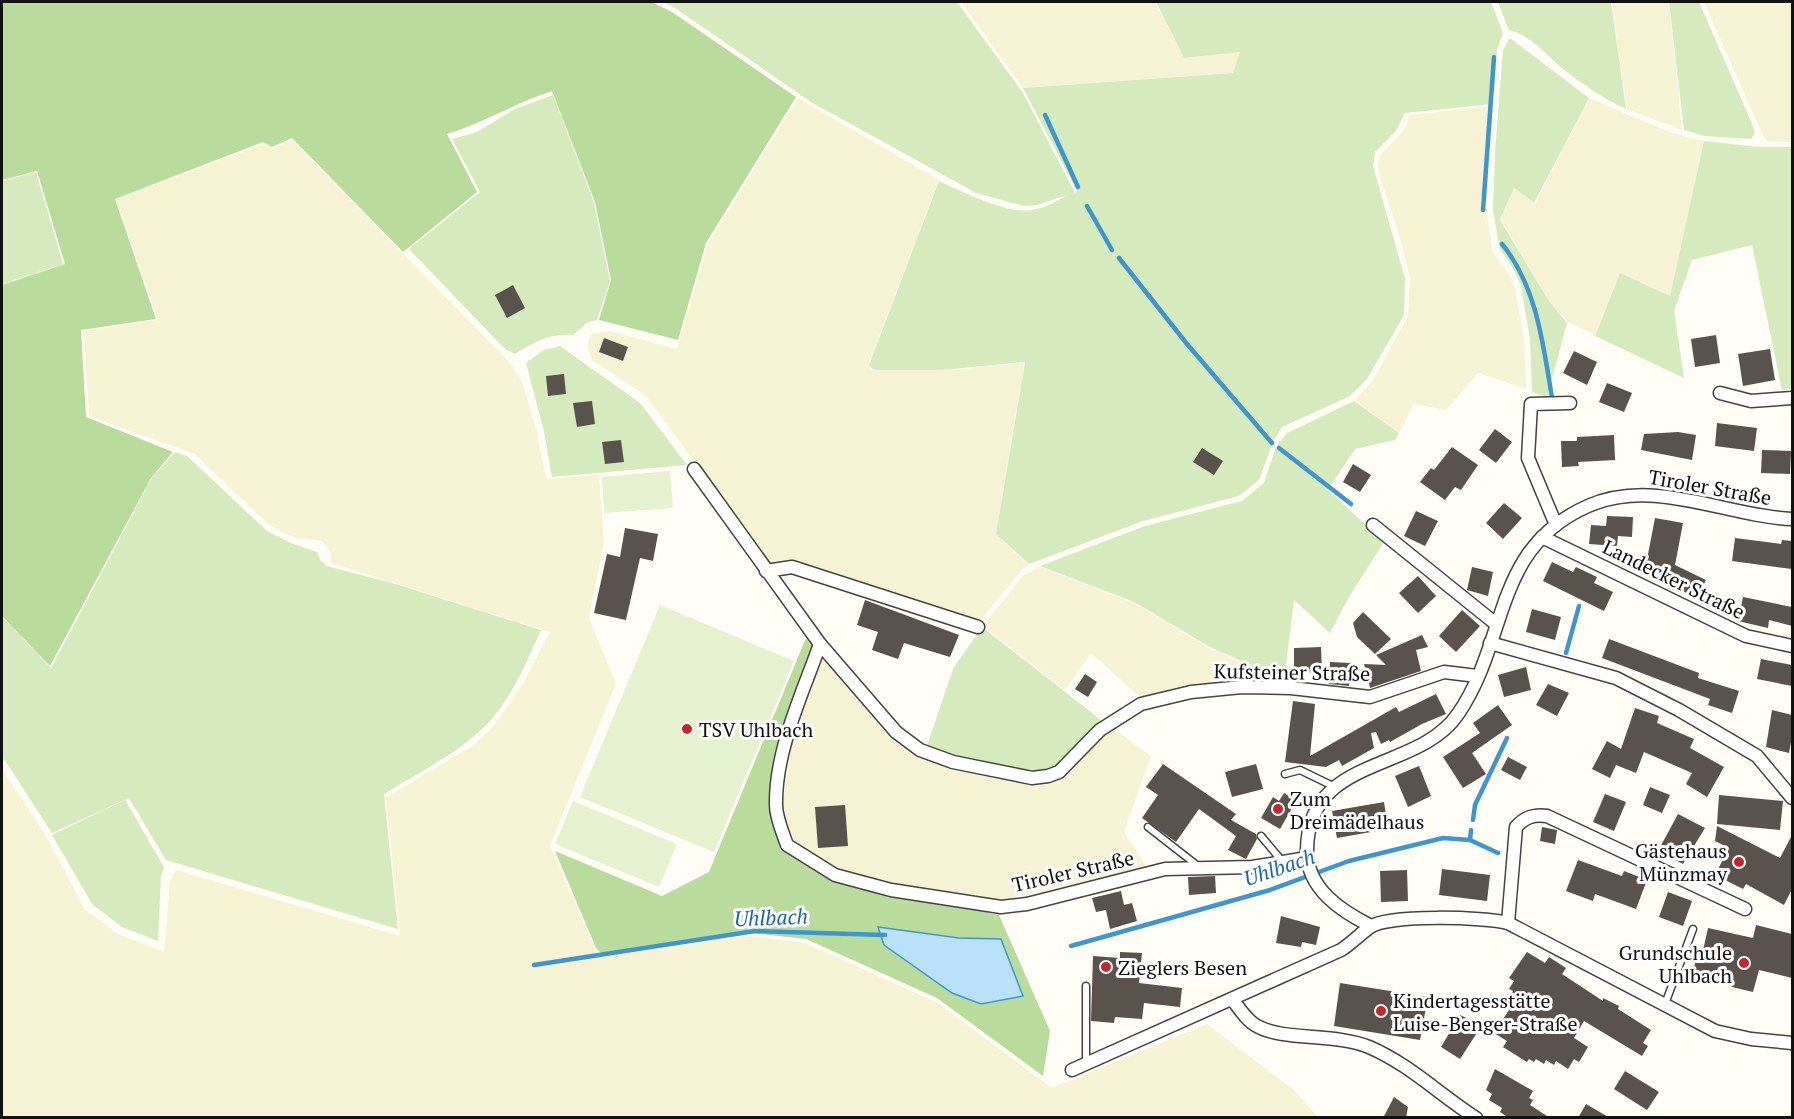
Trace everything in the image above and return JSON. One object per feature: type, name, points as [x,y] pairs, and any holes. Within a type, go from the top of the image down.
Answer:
[{"type":"street","points":[[1720,393],[1751,401],[1792,398]]},
{"type":"street","points":[[1556,525],[1528,458],[1531,404],[1570,403]]},
{"type":"street","name":"Kufsteiner Straße","points":[[694,469],[820,644],[896,732],[920,750],[953,762],[1032,778],[1059,772],[1100,730],[1141,704],[1191,692],[1242,687],[1291,688],[1370,697],[1444,672],[1478,676]]},
{"type":"street","name":"Tiroler Straße","points":[[820,644],[790,731],[780,771],[776,807],[787,845],[835,875],[902,892],[1001,907],[1027,904],[1165,869],[1252,867],[1283,862],[1308,862],[1308,834],[1315,809],[1335,787],[1442,731],[1459,713],[1478,676],[1517,572],[1532,546],[1556,525],[1588,506],[1608,499],[1644,494],[1679,498],[1751,516],[1792,519]]},
{"type":"street","points":[[1373,525],[1496,624]]},
{"type":"street","name":"Landecker Straße","points":[[1542,537],[1746,636],[1792,646]]},
{"type":"street","points":[[766,572],[792,567],[978,627]]},
{"type":"street","points":[[1490,643],[1616,678],[1757,756],[1792,798]]},
{"type":"street","points":[[1508,923],[1516,827],[1528,817],[1536,815],[1547,816],[1745,909]]},
{"type":"street","points":[[1308,862],[1325,896],[1342,911],[1371,926]]},
{"type":"street","points":[[1072,1070],[1341,950],[1371,926],[1405,920],[1459,918],[1492,919],[1508,923],[1715,1031],[1752,1039],[1792,1043]]},
{"type":"street","points":[[1232,999],[1256,1026],[1276,1032],[1326,1036],[1368,1046],[1401,1063],[1476,1118]]},
{"type":"lane","points":[[1285,774],[1300,770],[1335,787]]},
{"type":"lane","points":[[1148,827],[1199,867]]},
{"type":"lane","points":[[1261,836],[1283,862]]},
{"type":"lane","points":[[1664,1006],[1693,929]]},
{"type":"lane","points":[[1086,986],[1086,1065]]},
{"type":"shaded area","points":[[961,2],[1155,2],[1184,58],[1240,52],[1233,73],[1023,88]]},
{"type":"shaded area","points":[[1612,2],[1669,2],[1682,130],[1627,109]]},
{"type":"shaded area","points":[[1704,2],[1792,2],[1792,142],[1767,141],[1764,138]]},
{"type":"shaded area","points":[[798,98],[939,180],[868,365],[873,371],[942,371],[1024,363],[996,534],[1028,565],[978,623],[772,567],[646,396],[592,360],[587,346],[591,334],[610,331],[677,349],[708,244]]},
{"type":"shaded area","points":[[1589,98],[1672,133],[1704,141],[1670,296],[1620,273],[1595,335],[1568,322],[1549,301],[1501,220],[1514,188],[1535,204]]},
{"type":"shaded area","points":[[1493,106],[1486,211],[1493,252],[1508,273],[1515,288],[1524,339],[1526,389],[1478,373],[1446,410],[1414,404],[1399,433],[1355,400],[1372,382],[1408,316],[1410,278],[1398,230],[1381,181],[1378,166],[1380,155],[1407,125],[1409,115]]},
{"type":"shaded area","points":[[292,140],[510,363],[523,384],[537,433],[546,479],[599,475],[604,542],[589,618],[616,684],[550,845],[595,949],[602,957],[751,936],[805,943],[936,1002],[1052,1088],[1207,1024],[1294,1090],[1318,1117],[2,1117],[2,769],[46,836],[85,910],[118,934],[164,952],[170,880],[176,870],[400,936],[386,798],[474,745],[493,727],[523,684],[550,632],[331,563],[331,553],[322,541],[293,537],[269,525],[195,454],[89,416],[84,331],[158,320],[116,199],[264,144],[272,148]]},
{"type":"shaded area","points":[[1040,567],[1133,603],[1209,648],[1283,681],[1189,684],[1140,697],[1091,653],[1065,690],[983,626],[1023,576]]},
{"type":"shaded area","points":[[821,656],[919,754],[1110,726],[1151,756],[1124,832],[1147,867],[1004,900],[949,896],[891,885],[838,870],[811,855],[794,840],[782,807],[794,732]]},
{"type":"green space","points":[[2,2],[652,2],[672,12],[796,97],[706,243],[678,340],[599,320],[611,280],[595,202],[552,91],[447,134],[477,192],[403,252],[292,138],[272,147],[263,142],[115,199],[156,319],[81,330],[86,417],[173,452],[151,478],[50,666],[2,616],[2,285],[65,264],[37,171],[2,180]]},
{"type":"green space","points":[[662,2],[957,2],[1023,93],[1075,193],[1077,191],[1023,88],[1233,73],[1240,52],[1184,58],[1156,2],[1491,2],[1503,33],[1497,49],[1493,104],[1405,113],[1395,132],[1375,152],[1373,166],[1405,279],[1404,315],[1367,379],[1350,396],[1282,427],[1273,442],[1259,480],[1239,496],[1143,521],[1029,564],[996,534],[1025,362],[942,370],[873,370],[869,365],[939,181],[974,197],[1014,210],[1026,211],[1041,208],[1067,195],[1037,205],[1024,206],[976,193],[811,102],[675,8]]},
{"type":"green space","points":[[1498,2],[1611,2],[1626,109],[1577,80],[1524,36],[1509,30]]},
{"type":"green space","points":[[1669,2],[1699,2],[1753,126],[1755,133],[1751,139],[1705,136],[1684,130]]},
{"type":"green space","points":[[1510,38],[1589,98],[1534,203],[1514,188],[1500,220],[1549,301],[1567,323],[1547,397],[1532,392],[1530,339],[1521,286],[1514,270],[1500,249],[1493,211],[1503,50]]},
{"type":"green space","points":[[553,95],[594,203],[610,281],[597,320],[588,322],[573,335],[549,337],[515,354],[505,349],[409,249],[480,192],[452,139],[477,132],[515,109]]},
{"type":"green space","points":[[1704,141],[1758,147],[1792,147],[1792,389],[1782,390],[1752,245],[1692,260],[1674,311],[1684,378],[1595,336],[1620,273],[1670,296]]},
{"type":"green space","points":[[36,172],[63,264],[2,284],[2,181]]},
{"type":"green space","points":[[560,346],[640,403],[687,465],[552,477],[544,431],[526,363],[544,350]]},
{"type":"green space","points":[[1354,401],[1399,433],[1395,440],[1355,449],[1328,490],[1384,542],[1349,597],[1330,633],[1294,600],[1284,680],[1210,647],[1134,602],[1040,566],[1145,526],[1242,501],[1264,483],[1276,447],[1287,433]]},
{"type":"green space","points":[[175,452],[187,456],[267,531],[293,544],[317,552],[320,560],[327,566],[399,585],[541,630],[511,692],[486,725],[450,754],[384,794],[398,929],[166,860],[129,798],[52,833],[2,756],[2,617],[51,668],[152,478]]},
{"type":"green space","points":[[670,471],[673,508],[604,513],[602,477]]},
{"type":"green space","name":"TSV Uhlbach","points":[[660,605],[794,661],[714,852],[580,797]]},
{"type":"green space","points":[[982,627],[1105,723],[1057,767],[1045,771],[1012,771],[973,762],[927,746],[953,669]]},
{"type":"green space","points":[[806,638],[814,649],[770,807],[781,850],[833,879],[999,915],[1050,1031],[1043,1076],[937,998],[806,939],[751,933],[603,955],[596,948],[555,851],[662,896],[709,872]]},
{"type":"green space","points":[[125,800],[164,867],[161,877],[158,941],[122,927],[93,905],[52,835]]},
{"type":"green space","points":[[573,801],[677,844],[659,887],[555,844]]},
{"type":"water","points":[[878,927],[959,938],[1001,939],[1023,996],[981,1004],[952,993],[884,945]]},
{"type":"building","points":[[513,285],[525,308],[507,318],[495,295]]},
{"type":"building","points":[[1716,335],[1720,363],[1695,367],[1691,339]]},
{"type":"building","points":[[604,338],[628,347],[623,361],[599,352]]},
{"type":"building","points":[[1770,349],[1775,380],[1743,386],[1738,354]]},
{"type":"building","points":[[1574,351],[1597,362],[1587,385],[1563,373]]},
{"type":"building","points":[[564,374],[566,394],[548,396],[546,376]]},
{"type":"building","points":[[1607,383],[1632,393],[1624,412],[1599,402]]},
{"type":"building","points":[[592,401],[595,424],[577,427],[573,403]]},
{"type":"building","points":[[1717,423],[1757,428],[1754,451],[1715,446]]},
{"type":"building","points":[[1495,429],[1512,442],[1496,463],[1479,450]]},
{"type":"building","points":[[1678,432],[1696,435],[1692,460],[1641,450],[1644,434]]},
{"type":"building","points":[[1614,435],[1615,460],[1578,462],[1579,466],[1562,467],[1561,441],[1577,441],[1577,437]]},
{"type":"building","points":[[621,440],[624,462],[605,464],[602,442]]},
{"type":"building","points":[[1452,447],[1478,465],[1461,490],[1455,487],[1445,500],[1420,482],[1431,468],[1434,470]]},
{"type":"building","points":[[1202,448],[1223,461],[1214,475],[1193,462]]},
{"type":"building","points":[[1762,450],[1791,451],[1790,474],[1761,473]]},
{"type":"building","points":[[1353,464],[1371,475],[1360,492],[1343,482]]},
{"type":"building","points":[[1504,503],[1522,518],[1503,539],[1486,523]]},
{"type":"building","points":[[1416,511],[1438,521],[1425,546],[1404,536]]},
{"type":"building","points":[[1607,516],[1633,517],[1632,537],[1618,536],[1617,546],[1589,544],[1591,525],[1606,526]]},
{"type":"building","points":[[1655,518],[1683,523],[1675,565],[1706,580],[1697,598],[1676,588],[1681,577],[1645,570]]},
{"type":"building","points":[[625,528],[658,534],[653,561],[640,558],[626,620],[594,613],[607,554],[620,557]]},
{"type":"building","points":[[1735,538],[1781,544],[1782,540],[1792,541],[1792,569],[1732,561]]},
{"type":"building","points":[[1552,562],[1573,572],[1576,567],[1597,577],[1594,583],[1613,592],[1604,611],[1543,581]]},
{"type":"building","points":[[1472,567],[1493,572],[1488,596],[1467,590]]},
{"type":"building","points":[[1418,576],[1436,596],[1418,613],[1399,593]]},
{"type":"building","points":[[1743,597],[1792,607],[1792,626],[1769,620],[1768,628],[1738,621]]},
{"type":"building","points":[[865,600],[959,635],[950,657],[904,643],[898,659],[872,650],[878,632],[857,625]]},
{"type":"building","points":[[1532,609],[1561,617],[1555,640],[1526,632]]},
{"type":"building","points":[[1462,610],[1480,626],[1456,652],[1439,636]]},
{"type":"building","points":[[1363,612],[1391,639],[1375,654],[1357,637],[1353,623]]},
{"type":"building","points":[[1422,635],[1428,647],[1416,650],[1421,671],[1370,688],[1364,664],[1386,665],[1376,655]]},
{"type":"building","points":[[1609,639],[1699,673],[1698,678],[1739,691],[1732,713],[1708,705],[1710,699],[1602,658]]},
{"type":"building","points":[[1321,647],[1322,672],[1294,673],[1294,648]]},
{"type":"building","points":[[1761,659],[1792,665],[1792,686],[1757,679]]},
{"type":"building","points":[[1330,662],[1350,663],[1349,686],[1329,684]]},
{"type":"building","points":[[1526,667],[1531,690],[1504,697],[1498,675]]},
{"type":"building","points":[[1085,674],[1097,682],[1088,697],[1075,689]]},
{"type":"building","points":[[1548,684],[1569,693],[1557,716],[1536,705]]},
{"type":"building","points":[[1436,694],[1446,714],[1390,742],[1389,740],[1381,744],[1376,732],[1371,733],[1374,748],[1342,766],[1339,760],[1326,767],[1285,762],[1293,701],[1315,704],[1310,756],[1396,707],[1399,712]]},
{"type":"building","points":[[1498,705],[1512,725],[1472,753],[1486,774],[1463,788],[1443,757],[1480,733],[1473,723]]},
{"type":"building","points":[[1635,708],[1659,716],[1657,723],[1694,739],[1690,748],[1724,767],[1707,797],[1686,784],[1692,773],[1644,752],[1636,773],[1616,765],[1610,778],[1592,769],[1607,741],[1621,749]]},
{"type":"building","points":[[1772,710],[1792,715],[1789,753],[1766,747]]},
{"type":"building","points":[[1508,757],[1527,767],[1520,780],[1501,770]]},
{"type":"building","points":[[1163,764],[1236,814],[1231,820],[1256,834],[1257,839],[1246,859],[1228,850],[1236,836],[1199,809],[1176,842],[1142,818],[1158,795],[1146,787]]},
{"type":"building","points":[[1256,764],[1263,789],[1232,797],[1225,772]]},
{"type":"building","points":[[1419,766],[1431,796],[1408,807],[1395,776]]},
{"type":"building","points":[[1650,787],[1670,795],[1662,813],[1643,805]]},
{"type":"building","name":"Zum Dreimädelhaus","points":[[1284,793],[1296,801],[1280,829],[1261,818],[1273,797],[1279,801]]},
{"type":"building","points":[[1605,794],[1626,802],[1614,831],[1593,822]]},
{"type":"building","points":[[1719,795],[1783,801],[1780,830],[1717,824]]},
{"type":"building","points":[[1384,802],[1388,829],[1337,838],[1332,811]]},
{"type":"building","points":[[845,805],[848,846],[818,848],[815,807]]},
{"type":"building","points":[[1678,814],[1705,828],[1683,864],[1658,851]]},
{"type":"building","points":[[1717,826],[1780,858],[1792,835],[1792,889],[1784,905],[1746,884],[1743,889],[1715,875],[1729,848],[1715,841]]},
{"type":"building","points":[[1542,827],[1557,830],[1555,844],[1540,841]]},
{"type":"building","points":[[1578,860],[1622,876],[1624,871],[1647,880],[1636,909],[1595,894],[1593,901],[1566,891]]},
{"type":"building","points":[[1442,869],[1490,875],[1487,901],[1439,895]]},
{"type":"building","points":[[1407,870],[1408,901],[1381,902],[1380,871]]},
{"type":"building","points":[[1215,876],[1216,893],[1189,895],[1188,877]]},
{"type":"building","points":[[1121,891],[1124,905],[1132,903],[1137,921],[1110,929],[1106,910],[1096,912],[1092,898]]},
{"type":"building","points":[[1668,892],[1692,901],[1683,926],[1659,917]]},
{"type":"building","points":[[1281,916],[1320,927],[1316,945],[1302,942],[1301,947],[1276,943]]},
{"type":"building","name":"Grundschule Uhlbach","points":[[1756,925],[1792,934],[1792,978],[1759,970],[1753,992],[1732,987],[1733,982],[1693,973],[1697,954],[1702,955],[1708,928],[1753,938]]},
{"type":"building","points":[[1120,952],[1142,953],[1139,983],[1182,988],[1180,1007],[1144,1003],[1142,1019],[1115,1017],[1114,1023],[1091,1021],[1093,956],[1120,958]]},
{"type":"building","points":[[1527,952],[1545,963],[1549,957],[1566,968],[1562,974],[1603,1001],[1603,998],[1619,1006],[1618,1009],[1651,1030],[1643,1043],[1648,1046],[1642,1056],[1584,1021],[1574,1038],[1588,1047],[1579,1062],[1574,1059],[1568,1069],[1556,1061],[1554,1065],[1546,1060],[1544,1064],[1536,1059],[1534,1062],[1529,1059],[1527,1062],[1503,1047],[1507,1041],[1494,1033],[1509,1010],[1503,1006],[1513,991],[1509,989],[1514,981],[1509,978]]},
{"type":"building","name":"Kindertagesstätte Luise-Benger-Straße","points":[[1340,983],[1428,997],[1420,1040],[1334,1026]]},
{"type":"building","points":[[1460,1015],[1482,1025],[1460,1059],[1441,1047]]},
{"type":"building","points":[[1495,1069],[1533,1091],[1529,1098],[1533,1100],[1530,1105],[1550,1118],[1509,1118],[1500,1112],[1502,1108],[1489,1100],[1492,1094],[1486,1090]]},
{"type":"building","points":[[1625,1071],[1659,1092],[1647,1110],[1614,1089]]},
{"type":"building","points":[[1394,1097],[1408,1107],[1406,1118],[1383,1118]]},
{"type":"building","points":[[1586,1104],[1610,1118],[1578,1118]]},
{"type":"waterway","points":[[1483,210],[1494,57]]},
{"type":"waterway","points":[[1045,115],[1078,187]]},
{"type":"waterway","points":[[1087,206],[1112,250]]},
{"type":"waterway","points":[[1502,244],[1514,261],[1531,297],[1537,317],[1552,398]]},
{"type":"waterway","points":[[1119,258],[1187,344],[1272,443]]},
{"type":"waterway","points":[[1279,448],[1351,504]]},
{"type":"waterway","points":[[1566,653],[1579,606]]},
{"type":"waterway","points":[[1473,820],[1475,805],[1507,738]]},
{"type":"waterway","points":[[1470,840],[1471,830]]},
{"type":"waterway","name":"Uhlbach","points":[[1071,946],[1270,890],[1349,861],[1443,838],[1470,840],[1498,853]]},
{"type":"waterway","name":"Uhlbach","points":[[534,965],[755,931],[885,935]]},
{"type":"place","name":"TSV Uhlbach","points":[[687,729]]},
{"type":"place","name":"Zum Dreimädelhaus","points":[[1278,809]]},
{"type":"place","name":"Gästehaus Münzmay","points":[[1739,862]]},
{"type":"place","name":"Grundschule Uhlbach","points":[[1744,963]]},
{"type":"place","name":"Zieglers Besen","points":[[1106,967]]},
{"type":"place","name":"Kindertagesstätte Luise-Benger-Straße","points":[[1381,1011]]}]
